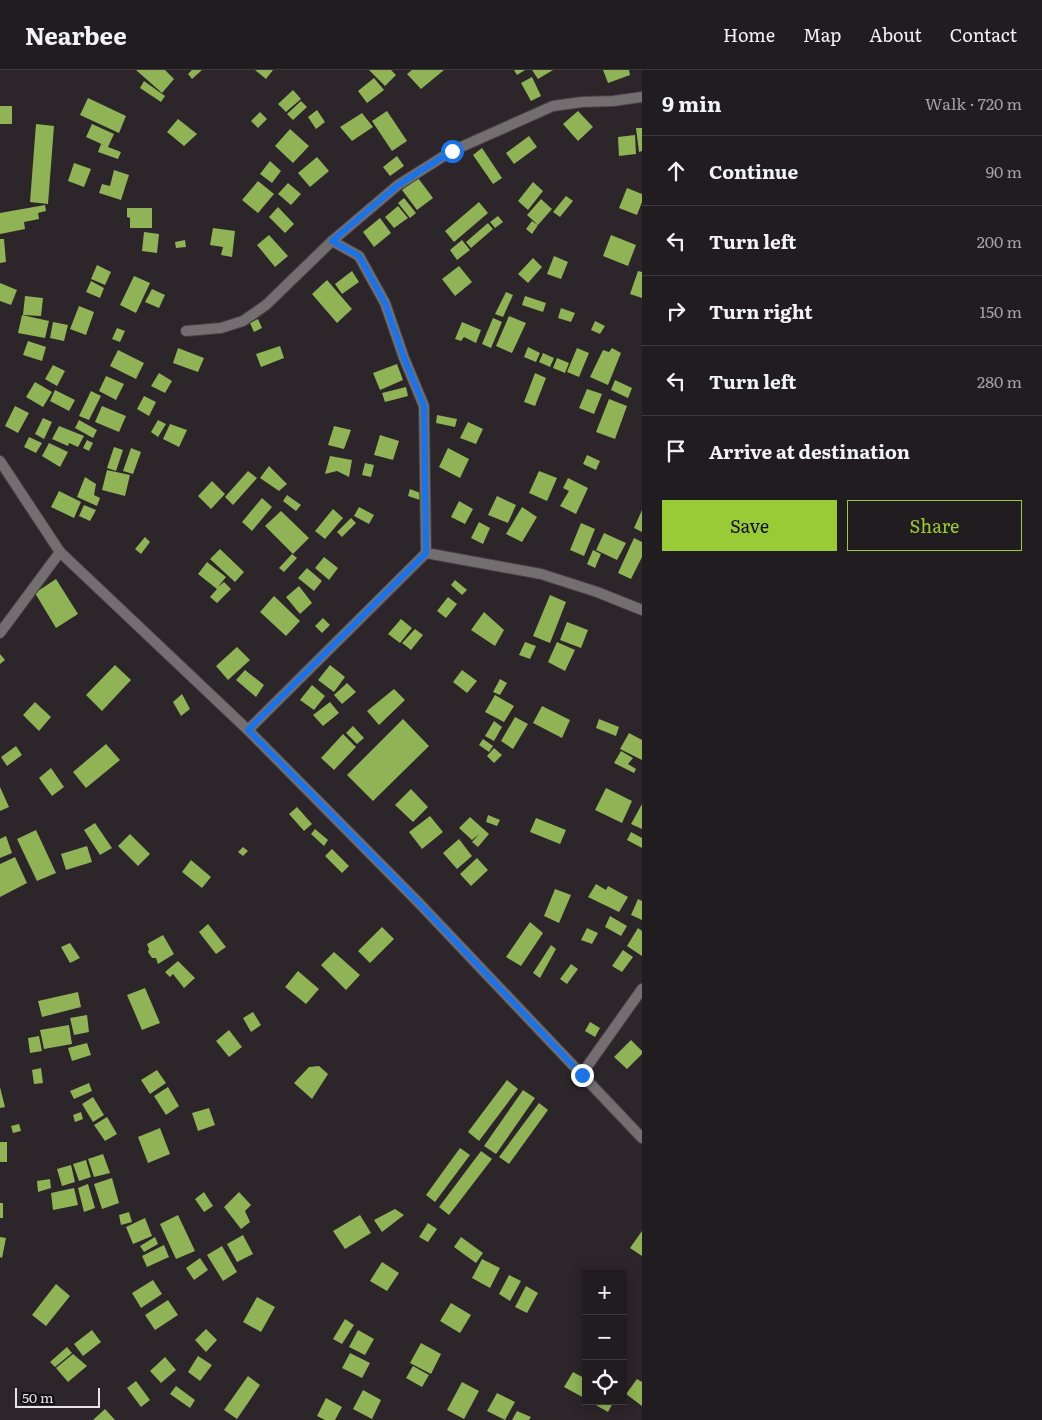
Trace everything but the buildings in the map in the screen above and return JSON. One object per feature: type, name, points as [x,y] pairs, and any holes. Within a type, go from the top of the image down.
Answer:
[{"type":"street","points":[[186,331],[221,328],[243,322],[266,305],[332,241],[398,185],[452,151],[553,106],[642,98]]},
{"type":"street","points":[[248,730],[426,553],[424,406],[404,358],[385,303],[359,256],[332,241]]},
{"type":"street","points":[[0,461],[60,552],[248,730],[411,895],[642,1138]]},
{"type":"street","points":[[0,633],[60,552]]},
{"type":"street","points":[[426,553],[541,574],[597,592],[642,610]]},
{"type":"street","points":[[582,1075],[642,989]]},
{"type":"route","points":[[452,151],[398,185],[332,241],[359,256],[385,303],[404,358],[424,406],[426,553],[248,730],[418,902],[582,1075]]}]
